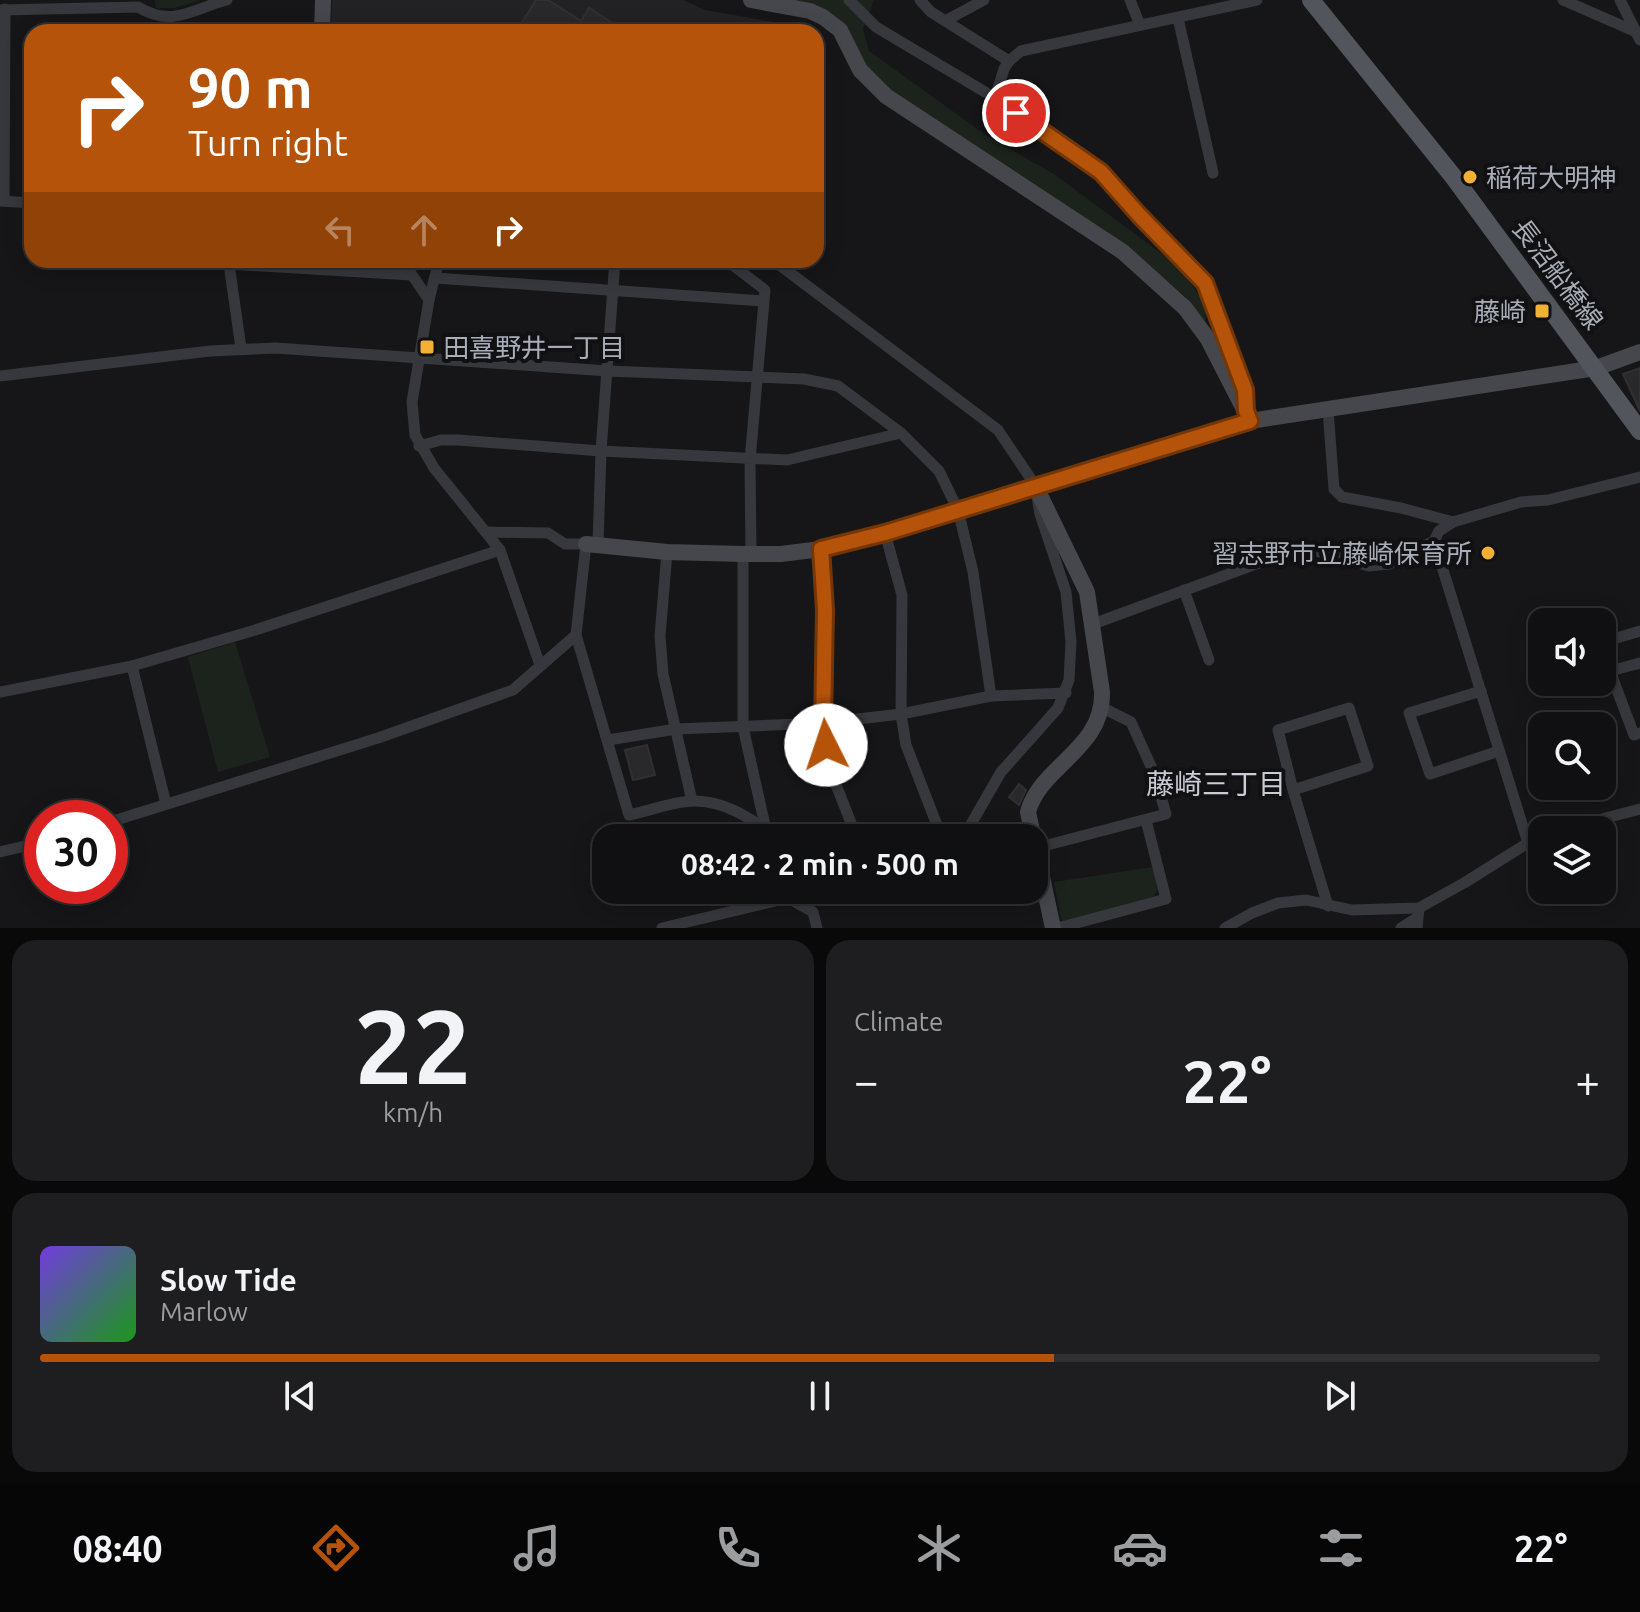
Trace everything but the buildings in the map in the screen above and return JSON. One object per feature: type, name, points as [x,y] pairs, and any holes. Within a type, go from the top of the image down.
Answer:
[{"type":"main road","name":"長沼船橋線","points":[[1311,0],[1452,175],[1640,431]]},
{"type":"street","points":[[24,202],[2,200],[3,10],[138,7],[151,15],[170,18],[227,0]]},
{"type":"street","points":[[322,24],[323,0]]},
{"type":"street","points":[[751,0],[782,2],[823,17],[840,30],[860,70],[886,96],[1123,252],[1185,308],[1208,339],[1248,416]]},
{"type":"street","points":[[849,0],[876,27],[995,98],[1101,172],[1205,283],[1245,390],[1248,416]]},
{"type":"street","points":[[920,0],[931,12],[1009,61]]},
{"type":"street","points":[[945,21],[984,0]]},
{"type":"street","points":[[1130,0],[1140,25]]},
{"type":"street","points":[[995,98],[1004,69],[1021,51],[1257,0]]},
{"type":"street","points":[[1563,0],[1637,36]]},
{"type":"street","points":[[1620,0],[1637,36]]},
{"type":"street","points":[[1178,18],[1213,173]]},
{"type":"street","points":[[230,268],[241,348]]},
{"type":"street","points":[[295,268],[411,275]]},
{"type":"street","points":[[407,268],[429,300]]},
{"type":"street","points":[[438,268],[429,300],[412,402],[415,435],[419,446],[500,550],[540,665]]},
{"type":"street","points":[[614,268],[592,544],[576,635],[629,815],[692,801],[722,805],[755,824]]},
{"type":"street","points":[[736,268],[765,290],[750,460],[743,727],[765,824]]},
{"type":"street","points":[[784,268],[998,430],[1035,485],[1087,592],[1103,708],[1092,730],[1071,757],[1032,797],[1028,812],[1031,824]]},
{"type":"street","points":[[436,278],[763,301]]},
{"type":"street","points":[[0,376],[241,348],[608,371],[804,379],[838,386],[901,433],[939,471],[958,510],[973,572],[991,696]]},
{"type":"street","points":[[486,532],[548,533],[565,544],[667,552],[747,554],[821,549],[885,533],[1248,416],[1328,410],[1596,368],[1640,352]]},
{"type":"street","points":[[1328,410],[1334,489],[1342,497],[1453,522]]},
{"type":"street","points":[[419,446],[441,440],[458,440],[787,460],[901,433]]},
{"type":"street","points":[[1093,624],[1302,547],[1369,566],[1389,564],[1434,541],[1439,531],[1453,522],[1521,502],[1548,500],[1640,477]]},
{"type":"street","points":[[971,824],[1001,772],[1046,723],[1066,693],[1071,642],[1066,592],[1040,514],[1035,485]]},
{"type":"street","points":[[885,533],[901,584],[901,714],[906,745],[937,824]]},
{"type":"street","points":[[1401,928],[1528,843],[1434,541]]},
{"type":"street","points":[[821,549],[825,610],[823,723],[829,767],[851,824]]},
{"type":"street","points":[[0,692],[132,666],[252,631],[500,550]]},
{"type":"street","points":[[667,552],[660,636],[663,674],[692,801]]},
{"type":"street","points":[[1184,590],[1209,660]]},
{"type":"street","points":[[1616,638],[1640,631]]},
{"type":"street","points":[[128,816],[378,738],[513,690],[576,635]]},
{"type":"street","points":[[1640,663],[1610,671],[1634,735],[1640,733]]},
{"type":"street","points":[[132,666],[166,804]]},
{"type":"street","points":[[1481,691],[1409,713],[1430,774],[1499,751]]},
{"type":"street","points":[[608,740],[676,729],[823,723],[901,714],[991,696],[1066,693]]},
{"type":"street","points":[[1048,845],[1166,814],[1154,773],[1131,722],[1103,708]]},
{"type":"street","points":[[1293,790],[1368,766],[1349,708],[1278,730],[1293,790],[1328,906]]},
{"type":"street","points":[[1613,816],[1640,809]]},
{"type":"street","points":[[1048,896],[1056,928],[1166,899],[1146,820]]},
{"type":"street","points":[[0,852],[24,846]]},
{"type":"street","points":[[662,928],[788,898],[813,912],[817,928]]},
{"type":"street","points":[[1225,928],[1278,903],[1306,900],[1352,910],[1418,918]]},
{"type":"shaded area","points":[[155,0],[201,0],[174,8],[156,8]]},
{"type":"shaded area","points":[[332,0],[683,0],[705,10],[785,24],[331,24]]},
{"type":"shaded area","points":[[775,0],[874,0],[863,29],[869,51],[987,136],[1054,174],[1162,254],[1188,279],[1207,308],[1205,326],[1185,296],[1127,248],[890,92],[861,61],[843,24]]},
{"type":"shaded area","points":[[235,642],[270,757],[218,772],[188,657]]},
{"type":"shaded area","points":[[1153,867],[1158,889],[1153,897],[1064,922],[1061,919],[1054,882]]},
{"type":"place","name":"稲荷大明神","points":[[1470,177]]},
{"type":"place","name":"藤崎","points":[[1542,311]]},
{"type":"place","name":"田喜野井一丁目","points":[[427,347]]},
{"type":"place","name":"習志野市立藤崎保育所","points":[[1488,553]]},
{"type":"district","name":"藤崎三丁目","points":[[1216,783]]},
{"type":"route","points":[[826,745],[823,723],[825,610],[821,549],[885,533],[1250,421],[1245,390],[1205,283],[1101,172],[1016,113]]}]
